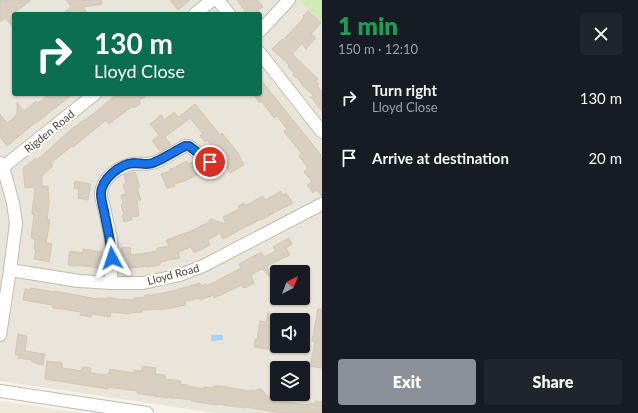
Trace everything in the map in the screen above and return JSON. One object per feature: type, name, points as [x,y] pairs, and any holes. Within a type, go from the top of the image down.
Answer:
[{"type":"street","points":[[197,12],[212,0]]},
{"type":"street","points":[[218,0],[227,12]]},
{"type":"street","points":[[262,29],[289,0]]},
{"type":"street","points":[[262,56],[322,132]]},
{"type":"street","name":"Rigden Road","points":[[1,165],[92,96]]},
{"type":"street","points":[[110,283],[112,258],[111,241],[101,195],[104,182],[112,173],[129,164],[154,163],[183,140],[210,162]]},
{"type":"street","points":[[0,336],[16,223],[13,203],[1,165]]},
{"type":"street","name":"Lloyd Road","points":[[10,270],[79,281],[110,283],[143,282],[180,274],[203,266],[322,204]]},
{"type":"street","points":[[0,392],[147,413]]},
{"type":"shaded area","points":[[0,0],[322,0],[322,413],[216,413],[0,381]]},
{"type":"shaded area","points":[[0,401],[75,412],[82,413],[0,413]]},
{"type":"green space","points":[[322,0],[322,23],[300,1]]},
{"type":"water","points":[[211,335],[223,335],[223,340],[211,341]]},
{"type":"building","points":[[0,0],[31,0],[15,12],[12,12],[12,26],[5,18],[0,22]]},
{"type":"building","points":[[66,0],[101,0],[102,4],[83,7],[86,11],[85,12],[65,12],[71,6]]},
{"type":"building","points":[[170,0],[190,0],[178,10]]},
{"type":"building","points":[[237,0],[258,0],[263,7],[258,10],[260,12],[246,12]]},
{"type":"building","points":[[308,11],[321,23],[311,34],[316,38],[306,49],[302,44],[292,54],[318,79],[316,81],[319,84],[317,86],[322,92],[322,111],[311,97],[313,95],[293,75],[294,73],[288,67],[289,65],[272,49],[302,20],[304,17],[303,16]]},
{"type":"building","points":[[262,81],[321,155],[322,197],[317,190],[313,193],[307,185],[312,182],[304,172],[308,168],[299,156],[302,154],[284,132],[287,129],[277,116],[274,118],[261,101],[260,103],[255,96],[262,96]]},
{"type":"building","points":[[47,96],[70,96],[7,146],[0,137],[0,114],[7,123],[17,115],[17,102],[24,111],[36,101],[38,103]]},
{"type":"building","points":[[115,96],[145,96],[139,101],[141,103],[134,108],[133,106],[109,124],[105,121],[73,147],[72,146],[51,163],[53,166],[42,176],[42,186],[48,186],[49,202],[47,220],[50,220],[46,243],[52,244],[49,262],[34,259],[36,250],[34,249],[35,241],[31,238],[35,187],[25,188],[23,168],[36,158],[37,160],[70,130],[93,114]]},
{"type":"building","points":[[195,104],[220,135],[222,133],[238,153],[244,165],[230,173],[226,166],[229,165],[216,147],[214,149],[207,140],[205,142],[200,136],[203,134],[190,118],[165,137],[171,145],[160,151],[152,141],[159,135],[150,124],[161,115],[164,120],[174,112],[179,117]]},
{"type":"building","points":[[187,161],[188,164],[196,161],[199,165],[201,164],[203,166],[205,171],[185,181],[174,184],[175,186],[167,188],[161,174],[170,171],[170,169]]},
{"type":"building","points":[[135,172],[140,187],[137,188],[141,200],[137,201],[139,216],[131,217],[132,220],[124,222],[122,215],[124,215],[121,205],[123,204],[121,195],[126,194],[123,185],[126,183],[124,175]]},
{"type":"building","points":[[75,181],[91,184],[88,200],[78,198],[79,189],[74,188]]},
{"type":"building","points":[[281,191],[283,195],[286,193],[293,203],[223,239],[220,233],[208,240],[210,245],[194,253],[191,247],[178,252],[180,258],[160,262],[160,265],[123,269],[121,248],[130,247],[131,255],[157,251],[157,248],[169,246],[166,240],[191,231],[209,222],[210,219],[226,224],[223,217],[239,209],[238,206],[244,203],[246,205],[263,196],[265,200]]},
{"type":"building","points":[[289,238],[292,244],[286,248],[290,255],[267,266],[270,277],[262,269],[251,275],[254,283],[245,288],[243,288],[242,285],[214,298],[214,295],[200,300],[199,298],[185,301],[186,305],[160,310],[142,310],[142,312],[129,314],[111,312],[110,317],[92,314],[91,317],[80,315],[81,312],[53,308],[52,305],[23,300],[25,289],[30,290],[30,288],[97,299],[107,299],[107,297],[123,300],[134,300],[134,298],[145,297],[144,295],[153,295],[200,283],[201,286],[206,284],[207,286],[241,268],[239,264],[261,252],[264,257],[276,251],[273,247]]},
{"type":"building","points":[[83,249],[103,252],[100,268],[68,265],[70,251],[83,253]]},
{"type":"building","points":[[318,309],[322,309],[322,368],[310,366],[315,342],[312,341]]},
{"type":"building","points":[[268,313],[270,314],[270,350],[254,347],[260,321],[266,322]]},
{"type":"building","points":[[18,334],[27,336],[25,351],[45,354],[43,365],[32,362],[32,360],[18,358],[19,355],[15,355]]},
{"type":"building","points":[[47,361],[62,363],[62,368],[82,371],[83,367],[91,368],[90,373],[106,375],[109,374],[110,369],[134,373],[134,370],[142,371],[142,366],[156,368],[155,374],[165,375],[165,379],[181,381],[180,384],[188,386],[204,389],[204,387],[212,388],[214,386],[221,386],[249,391],[261,389],[269,398],[270,395],[270,401],[285,401],[308,405],[309,403],[315,404],[315,401],[322,402],[322,413],[282,413],[167,398],[137,393],[137,391],[108,387],[108,389],[45,379]]},
{"type":"route","points":[[112,258],[111,241],[101,195],[104,182],[112,173],[129,164],[154,163],[185,146],[189,146],[210,162]]}]
